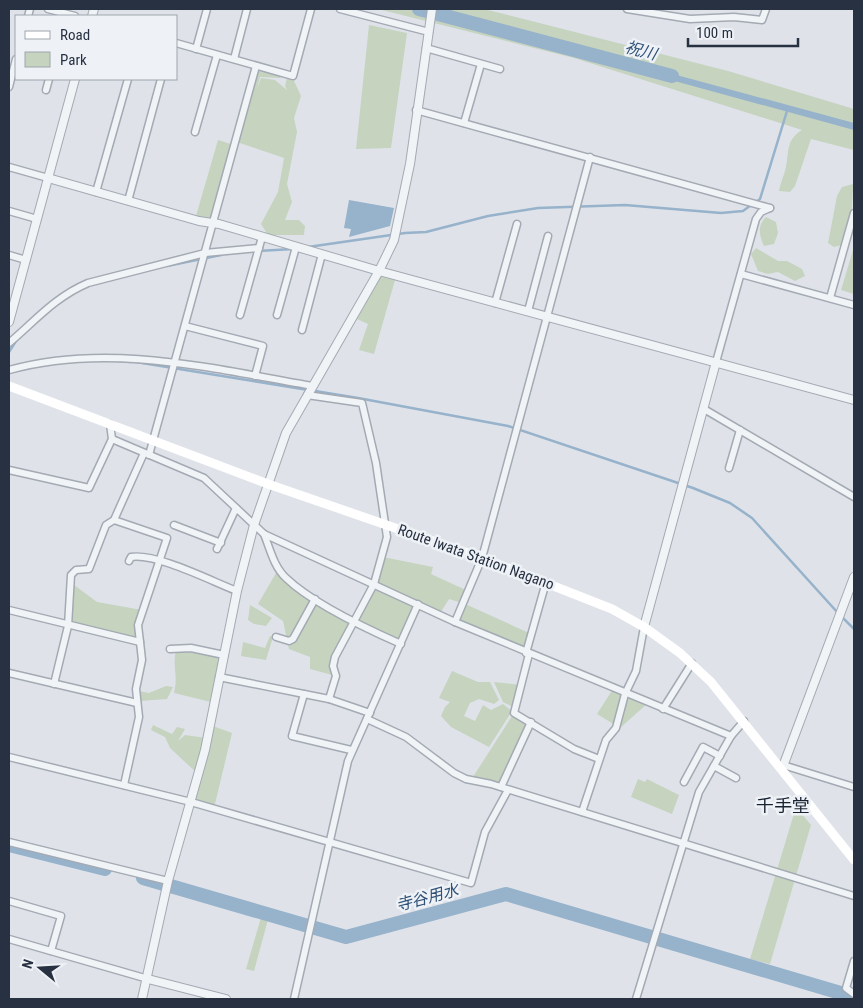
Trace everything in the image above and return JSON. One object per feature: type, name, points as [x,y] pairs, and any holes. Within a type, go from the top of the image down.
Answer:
[{"type":"main road","name":"Route Iwata Station Nagano","points":[[9,386],[268,484],[482,558],[612,609],[644,627],[692,663],[782,767],[854,860]]},
{"type":"street","points":[[48,9],[67,15]]},
{"type":"street","points":[[196,49],[207,9]]},
{"type":"street","points":[[234,59],[247,9]]},
{"type":"street","points":[[178,44],[293,76],[311,9]]},
{"type":"street","points":[[340,9],[429,32]]},
{"type":"street","points":[[142,999],[168,881],[192,802],[237,591],[254,525],[286,434],[379,271],[394,240],[410,164],[416,110],[432,9]]},
{"type":"street","points":[[627,9],[690,19],[734,17],[762,20],[766,9]]},
{"type":"street","points":[[426,48],[500,69]]},
{"type":"street","points":[[196,132],[217,55]]},
{"type":"street","points":[[9,87],[15,63]]},
{"type":"street","points":[[464,123],[481,64]]},
{"type":"street","points":[[54,684],[68,626],[71,575],[76,570],[89,569],[106,524],[114,520],[154,440],[256,66]]},
{"type":"street","points":[[46,90],[49,80]]},
{"type":"street","points":[[9,322],[75,80]]},
{"type":"street","points":[[96,192],[128,80]]},
{"type":"street","points":[[128,201],[161,80]]},
{"type":"street","points":[[416,110],[770,208],[761,212],[756,219],[644,627],[640,661],[625,694],[616,728],[606,740],[582,812]]},
{"type":"street","points":[[455,622],[482,558],[590,157]]},
{"type":"street","points":[[9,168],[854,400]]},
{"type":"street","points":[[9,211],[37,219]]},
{"type":"street","points":[[830,298],[854,213]]},
{"type":"street","points":[[495,302],[517,224]]},
{"type":"street","points":[[528,311],[548,236]]},
{"type":"street","points":[[240,314],[262,237]]},
{"type":"street","points":[[277,315],[296,247]]},
{"type":"street","points":[[9,343],[52,303],[71,290],[99,279],[205,253],[259,248]]},
{"type":"street","points":[[302,330],[322,254]]},
{"type":"street","points":[[9,255],[26,260]]},
{"type":"street","points":[[741,274],[854,305]]},
{"type":"street","points":[[185,326],[263,346],[255,376]]},
{"type":"street","points":[[9,370],[45,361],[115,357],[175,362],[313,386]]},
{"type":"street","points":[[307,395],[362,403],[387,525],[386,547],[374,584],[353,620],[335,658],[333,666],[336,676],[329,699]]},
{"type":"street","points":[[704,409],[854,497]]},
{"type":"street","points":[[9,470],[89,488],[112,439],[110,424]]},
{"type":"street","points":[[729,468],[740,430]]},
{"type":"street","points":[[112,439],[204,478],[264,534],[455,622],[625,694],[731,736]]},
{"type":"street","points":[[174,525],[219,546],[236,508]]},
{"type":"street","points":[[114,520],[167,538],[138,625],[142,660],[136,688],[139,717],[124,785]]},
{"type":"street","points":[[264,534],[280,570],[286,578],[316,599],[401,644]]},
{"type":"street","points":[[129,561],[132,557],[137,556],[159,560],[237,591]]},
{"type":"street","points":[[854,577],[782,767],[854,787]]},
{"type":"street","points":[[546,582],[527,653],[514,713],[574,749],[599,759]]},
{"type":"street","points":[[276,637],[289,641],[293,639],[316,599]]},
{"type":"street","points":[[294,999],[351,750],[418,604]]},
{"type":"street","points":[[9,610],[68,626],[140,642]]},
{"type":"street","points":[[170,649],[191,648],[224,656]]},
{"type":"street","points":[[663,709],[692,663]]},
{"type":"street","points":[[9,673],[137,704]]},
{"type":"street","points":[[220,677],[329,699],[368,716],[406,738],[454,774],[466,779],[501,787],[854,896]]},
{"type":"street","points":[[304,694],[292,736],[351,750]]},
{"type":"street","points":[[636,999],[699,792],[731,736],[744,721]]},
{"type":"street","points":[[501,787],[531,722]]},
{"type":"street","points":[[684,782],[703,747],[720,756]]},
{"type":"street","points":[[9,757],[192,802],[471,883],[485,832],[508,790]]},
{"type":"street","points":[[714,766],[736,778]]},
{"type":"street","points":[[9,842],[168,881]]},
{"type":"street","points":[[9,901],[61,916],[51,951]]},
{"type":"street","points":[[9,939],[226,999]]},
{"type":"street","points":[[854,961],[846,988],[854,994]]},
{"type":"green space","points":[[378,9],[484,9],[728,71],[854,109],[854,150],[811,139],[795,186],[790,192],[779,191],[790,143],[796,134],[802,130],[574,58]]},
{"type":"green space","points":[[369,25],[407,33],[391,148],[356,149]]},
{"type":"green space","points":[[254,71],[282,75],[280,78],[260,77],[257,89],[261,78],[275,80],[287,90],[285,86],[287,78],[294,81],[301,96],[294,118],[297,132],[287,184],[292,202],[285,220],[299,220],[305,226],[304,235],[268,235],[261,224],[278,192],[284,158],[237,142]]},
{"type":"green space","points":[[218,140],[234,145],[213,221],[196,216]]},
{"type":"green space","points":[[853,184],[852,208],[842,245],[834,247],[828,243],[837,196],[842,187]]},
{"type":"green space","points":[[766,217],[776,222],[778,233],[774,244],[764,246],[760,231],[761,224]]},
{"type":"green space","points":[[854,247],[854,294],[841,290]]},
{"type":"green space","points":[[756,248],[778,261],[787,261],[802,269],[805,276],[795,281],[778,272],[768,274],[758,271],[751,254]]},
{"type":"green space","points":[[381,277],[395,280],[374,354],[359,350],[368,324],[357,319]]},
{"type":"green space","points":[[383,557],[433,567],[431,574],[468,591],[463,603],[529,633],[526,653],[455,622],[462,603],[449,599],[439,615],[418,605],[401,644],[353,621],[335,657],[336,676],[310,669],[310,657],[289,649],[283,621],[258,604],[276,573],[353,620],[371,588],[406,600],[374,584]]},
{"type":"green space","points":[[70,582],[97,602],[142,610],[140,642],[68,624]]},
{"type":"green space","points":[[250,605],[272,618],[266,626],[254,624],[248,620]]},
{"type":"green space","points":[[270,636],[273,637],[266,660],[241,656],[243,642],[265,648]]},
{"type":"green space","points":[[177,648],[218,654],[223,658],[211,702],[174,693],[176,680],[175,654]]},
{"type":"green space","points":[[452,671],[478,682],[490,682],[499,700],[494,704],[479,699],[470,703],[464,716],[475,721],[483,705],[491,710],[503,704],[512,711],[489,747],[451,727],[441,716],[445,707],[450,702],[439,698]]},
{"type":"green space","points":[[494,682],[521,685],[515,708],[503,702]]},
{"type":"green space","points":[[166,686],[173,687],[167,699],[140,701],[139,691],[149,693]]},
{"type":"green space","points":[[613,689],[625,694],[619,721],[628,697],[648,703],[620,728],[597,714]]},
{"type":"green space","points":[[514,713],[531,722],[501,787],[471,780]]},
{"type":"green space","points":[[153,725],[172,734],[177,727],[185,729],[178,741],[185,735],[207,738],[210,725],[232,733],[214,808],[191,802],[198,774],[170,748],[165,737],[151,730]]},
{"type":"green space","points":[[638,779],[645,782],[647,779],[679,795],[672,814],[631,797]]},
{"type":"green space","points":[[796,807],[811,825],[770,964],[750,959]]},
{"type":"green space","points":[[262,914],[269,916],[254,971],[246,969]]},
{"type":"water","points":[[658,70],[854,123],[854,130],[649,74]]},
{"type":"water","points":[[349,200],[394,208],[390,226],[349,237],[351,229],[344,228]]},
{"type":"waterway","name":"祝川","points":[[419,9],[672,76]]},
{"type":"waterway","points":[[756,202],[760,199],[787,111]]},
{"type":"waterway","points":[[308,247],[405,233],[426,232],[488,216],[538,208],[625,205],[721,213],[743,211],[751,205]]},
{"type":"waterway","points":[[258,251],[293,249]]},
{"type":"waterway","points":[[167,266],[221,255]]},
{"type":"waterway","points":[[9,352],[16,341]]},
{"type":"waterway","points":[[119,361],[131,362]]},
{"type":"waterway","points":[[136,362],[358,398],[508,426],[693,488],[730,503],[752,518],[838,613]]},
{"type":"waterway","points":[[842,617],[854,629]]},
{"type":"waterway","name":"寺谷用水","points":[[9,845],[105,869]]},
{"type":"waterway","name":"寺谷用水","points":[[143,878],[346,937],[506,894],[844,994],[852,999]]},
{"type":"district","name":"千手堂","points":[[783,806]]}]
